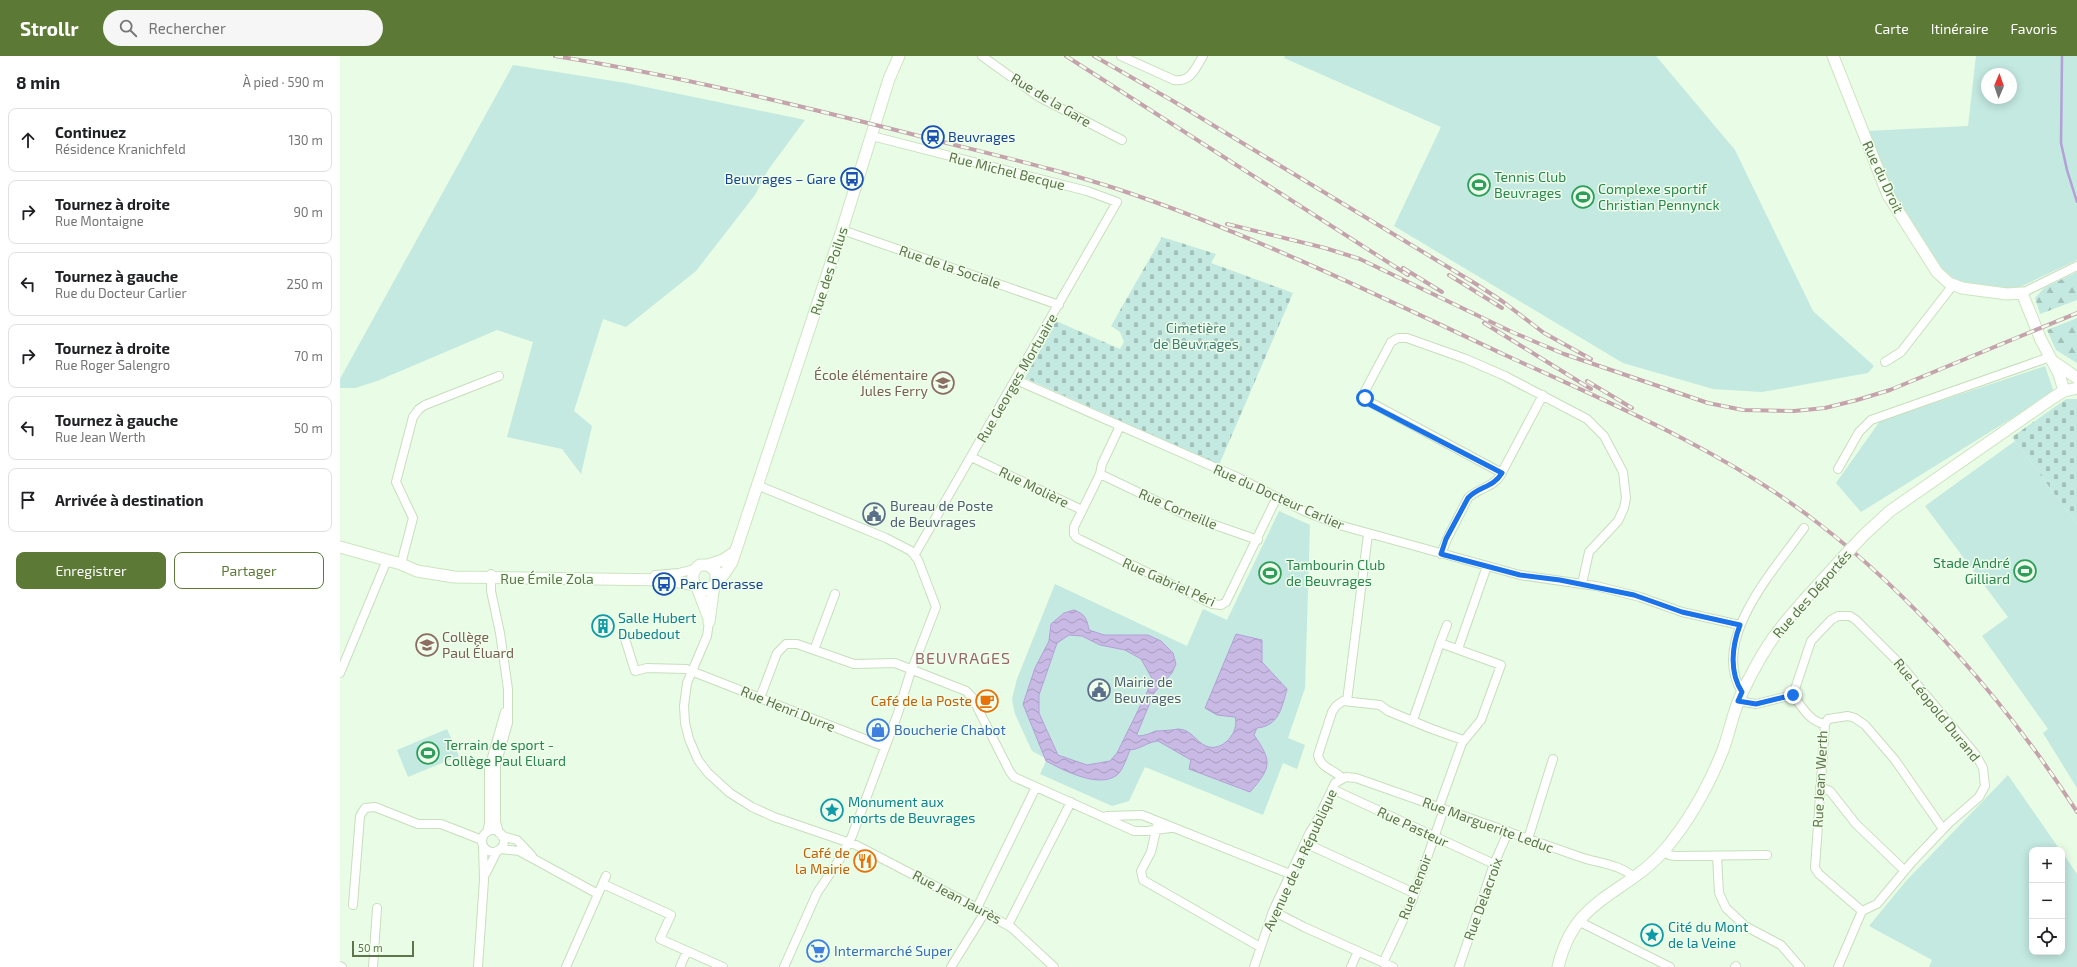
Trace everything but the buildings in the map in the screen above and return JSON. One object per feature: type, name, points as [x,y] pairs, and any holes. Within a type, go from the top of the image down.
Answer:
[{"type":"street","name":"Rue des Poilus","points":[[715,584],[730,565],[735,552],[842,230],[889,78],[898,56]]},
{"type":"street","name":"Rue de la Gare","points":[[982,56],[1039,96],[1122,140]]},
{"type":"street","points":[[1121,56],[1174,80],[1180,80],[1191,76],[1203,56]]},
{"type":"street","name":"Rue du Droit","points":[[1833,56],[1888,194],[1937,272],[1953,285],[2007,294],[2022,293]]},
{"type":"street","name":"Rue Michel Becque","points":[[872,136],[1087,191],[1117,202]]},
{"type":"street","name":"Rue Georges Mortuaire","points":[[915,554],[1117,202]]},
{"type":"street","name":"Rue de la Sociale","points":[[842,230],[1059,305]]},
{"type":"street","points":[[2064,391],[2059,374],[2022,293],[2077,266]]},
{"type":"street","points":[[1885,362],[1901,352],[1953,285]]},
{"type":"street","points":[[1502,473],[1367,402],[1364,396],[1365,391],[1387,346],[1396,339],[1407,338],[1479,364],[1542,395],[1586,419],[1598,428],[1618,462],[1625,482],[1626,498],[1622,512],[1613,528],[1589,552],[1582,584]]},
{"type":"street","points":[[2050,357],[2061,368],[2077,378]]},
{"type":"street","points":[[1838,469],[1859,432],[1871,420],[2050,357]]},
{"type":"street","points":[[401,564],[413,518],[397,487],[396,478],[413,417],[419,409],[425,405],[498,376]]},
{"type":"street","name":"Rue du Docteur Carlier","points":[[1016,380],[1239,478],[1321,519],[1368,534],[1487,566],[1524,575],[1582,584],[1640,597],[1682,612],[1740,625]]},
{"type":"street","name":"Rue des Déportés","points":[[1558,967],[1565,944],[1578,921],[1594,905],[1633,877],[1664,851],[1688,820],[1700,799],[1723,750],[1740,697],[1766,650],[1783,625],[1843,557],[1865,534],[1890,512],[2064,391],[2077,388]]},
{"type":"street","points":[[1441,554],[1446,539],[1468,498],[1474,493],[1494,484],[1502,473],[1542,395]]},
{"type":"street","name":"Rue Molière","points":[[971,457],[1082,510],[1100,474],[1102,464],[1120,426]]},
{"type":"street","name":"Rue Corneille","points":[[1100,474],[1186,514],[1258,540]]},
{"type":"street","points":[[758,485],[886,538],[915,554],[936,607],[934,616],[912,669],[885,747],[849,842],[817,893],[784,967]]},
{"type":"street","name":"Rue Gabriel Péri","points":[[1082,510],[1073,530],[1077,538],[1214,605],[1226,602],[1258,540],[1277,498]]},
{"type":"street","points":[[1793,695],[1756,704],[1740,697],[1734,669],[1735,641],[1740,625],[1763,586],[1804,528]]},
{"type":"street","points":[[1346,701],[1368,534]]},
{"type":"street","name":"Rue Émile Zola","points":[[340,547],[401,564],[422,572],[454,575],[596,577],[670,580],[696,586]]},
{"type":"street","points":[[709,622],[692,577],[695,569],[701,565],[708,565],[723,560],[735,552]]},
{"type":"street","points":[[340,673],[387,560]]},
{"type":"street","points":[[708,565],[716,571],[709,622]]},
{"type":"street","points":[[1458,650],[1487,566]]},
{"type":"street","name":"Rue Émile Zola","points":[[596,577],[666,574],[695,569]]},
{"type":"street","points":[[484,880],[490,862],[503,843],[496,822],[496,770],[508,724],[507,678],[491,591],[491,576]]},
{"type":"street","points":[[696,586],[706,590],[715,584]]},
{"type":"street","points":[[814,650],[835,594]]},
{"type":"street","name":"Rue Léopold Durand","points":[[1793,695],[1808,647],[1814,636],[1831,620],[1838,616],[1850,616],[1856,620],[1903,668],[1981,763],[1985,782],[1982,794],[1944,829],[1904,870],[1877,904],[1862,911]]},
{"type":"street","name":"Rue Jean Jaurès","points":[[709,622],[707,636],[692,671],[685,695],[685,723],[693,752],[708,773],[737,798],[764,813],[849,842],[978,908],[1008,925],[1054,967]]},
{"type":"street","points":[[1413,720],[1447,625]]},
{"type":"street","name":"Rue Henri Durre","points":[[625,639],[635,671],[644,668],[683,668],[885,747]]},
{"type":"street","points":[[760,698],[780,647],[786,644],[793,643],[854,664],[891,662],[912,669],[968,693],[1012,774],[1036,787],[1137,831],[1171,828]]},
{"type":"street","points":[[1342,778],[1338,773],[1323,765],[1318,756],[1334,709],[1340,702],[1346,701],[1380,705],[1432,729],[1463,740],[1472,731],[1482,716],[1501,665],[1440,643]]},
{"type":"street","name":"Rue Jean Werth","points":[[1793,695],[1814,721],[1825,724],[1815,868],[1819,874],[1862,911]]},
{"type":"street","points":[[478,967],[484,880],[483,843],[489,824],[490,764],[508,701]]},
{"type":"street","points":[[1825,724],[1828,719],[1844,716],[1855,718],[1865,725],[1894,760],[1944,829]]},
{"type":"street","name":"Rue Renoir","points":[[1383,963],[1414,893],[1434,836],[1441,808],[1463,740]]},
{"type":"street","points":[[1528,839],[1553,759]]},
{"type":"street","name":"Avenue de la République","points":[[1254,967],[1273,911],[1290,874],[1335,783],[1342,778]]},
{"type":"street","name":"Rue Marguerite Leduc","points":[[1342,778],[1356,778],[1528,839],[1616,868],[1633,877]]},
{"type":"street","points":[[978,908],[1036,787]]},
{"type":"street","points":[[1820,787],[1830,791],[1856,824],[1904,870]]},
{"type":"street","name":"Rue Pasteur","points":[[1332,789],[1494,864]]},
{"type":"street","points":[[1008,925],[1071,802]]},
{"type":"street","points":[[353,904],[360,816],[365,808],[375,807],[418,824],[441,824],[483,843],[489,851],[517,850],[598,894]]},
{"type":"street","points":[[1101,815],[1113,817],[1136,814],[1156,820],[1171,828],[1290,874]]},
{"type":"street","points":[[1156,820],[1156,829],[1151,852],[1142,871],[1143,880],[1260,947]]},
{"type":"street","points":[[487,832],[494,830],[517,840],[536,859]]},
{"type":"street","name":"Rue Delacroix","points":[[1459,967],[1494,864],[1508,832]]},
{"type":"street","points":[[1305,843],[1414,893]]},
{"type":"street","points":[[1664,851],[1669,855],[1675,856],[1767,855]]},
{"type":"street","points":[[1717,856],[1719,893],[1726,908],[1749,929],[1781,945],[1800,967]]},
{"type":"street","points":[[566,967],[606,876]]},
{"type":"street","points":[[602,884],[671,915],[660,939],[723,967]]},
{"type":"street","points":[[373,967],[377,908]]},
{"type":"street","points":[[1273,911],[1304,928],[1393,967]]},
{"type":"street","points":[[1838,967],[1862,911]]},
{"type":"street","points":[[951,967],[985,912]]},
{"type":"street","points":[[1578,921],[1670,967]]},
{"type":"street","points":[[680,967],[687,951]]},
{"type":"street","points":[[1351,967],[1358,951]]},
{"type":"green space","name":"Complexe sportif Christian Pennynck","points":[[1285,56],[1656,56],[1735,150],[1813,311],[1874,366],[1868,373],[1762,392],[1713,389],[1623,363],[1394,226],[1441,127],[1284,58]]},
{"type":"green space","points":[[1976,56],[2077,56],[2077,260],[2018,288],[2005,289],[1972,285],[1948,277],[1937,265],[1901,210],[1866,131],[1968,126]]},
{"type":"green space","points":[[513,65],[626,83],[805,120],[768,170],[755,195],[696,271],[626,327],[603,319],[574,411],[592,426],[581,474],[562,449],[507,437],[533,342],[497,330],[377,381],[355,388],[340,388],[340,379]]},
{"type":"green space","name":"Cimetière de Beuvrages","points":[[1162,237],[1216,254],[1211,263],[1293,293],[1219,465],[1025,378],[1056,321],[1120,349],[1124,342],[1120,332],[1111,326]]},
{"type":"green space","points":[[2077,272],[2077,300],[2040,314],[2035,298],[2044,288]]},
{"type":"green space","points":[[2077,318],[2077,363],[2056,350],[2047,330]]},
{"type":"green space","points":[[2045,366],[2054,392],[1861,512],[1836,483],[1880,421]]},
{"type":"green space","points":[[2066,399],[2077,399],[2077,524],[2012,437]]},
{"type":"green space","name":"Stade André Gilliard","points":[[2015,441],[2077,524],[2077,788],[2043,733],[2048,729],[1982,636],[2008,617],[1925,506]]},
{"type":"green space","points":[[1279,511],[1310,525],[1305,688],[1288,738],[1305,745],[1297,769],[1283,763],[1263,815],[1145,767],[1129,801],[1112,806],[1040,774],[1047,759],[1032,751],[1015,714],[1012,699],[1017,679],[1055,584],[1187,646],[1203,609],[1227,620]]},
{"type":"green space","name":"Terrain de sport - Collège Paul Eluard","points":[[447,729],[459,756],[408,777],[397,750]]},
{"type":"green space","points":[[2008,775],[2058,847],[2029,847],[2029,955],[2065,955],[2065,856],[2077,874],[2077,967],[1929,967],[1932,960],[1869,926],[1906,881]]},
{"type":"water","points":[[1074,610],[1081,613],[1085,617],[1089,630],[1104,635],[1148,635],[1161,641],[1173,653],[1176,664],[1172,673],[1154,693],[1137,734],[1138,736],[1141,736],[1156,731],[1178,729],[1190,733],[1202,744],[1212,747],[1218,747],[1224,744],[1235,729],[1235,717],[1217,715],[1205,708],[1236,634],[1262,640],[1262,662],[1287,689],[1281,709],[1275,720],[1270,724],[1257,728],[1254,735],[1264,751],[1267,764],[1266,770],[1250,792],[1189,769],[1191,760],[1158,741],[1130,750],[1119,773],[1109,779],[1101,780],[1081,777],[1046,761],[1023,704],[1035,668],[1049,641],[1051,624],[1064,613]],"holes":[[[1069,635],[1082,636],[1100,645],[1125,650],[1141,659],[1153,680],[1117,753],[1110,761],[1087,765],[1058,755],[1039,713],[1039,695],[1057,643]]]},
{"type":"waterway","points":[[2062,56],[2061,143],[2067,170],[2077,202]]},
{"type":"railway","points":[[555,56],[694,82],[786,103],[1030,164],[1109,186],[1182,212],[1322,270],[1664,429],[1704,450],[1779,495],[1814,520],[1887,582],[1958,655],[1990,693],[2051,772],[2077,812]]},
{"type":"railway","points":[[1066,56],[1408,275]]},
{"type":"railway","points":[[1094,56],[1173,101],[1476,284],[1502,301],[1544,333],[1591,359]]},
{"type":"railway","points":[[1227,224],[1325,248],[1360,259],[1512,332],[1564,354],[1708,403],[1743,410],[1794,411],[1825,408],[1857,400],[1890,390],[2077,313]]},
{"type":"railway","points":[[1403,268],[1442,292]]},
{"type":"railway","points":[[1449,275],[1502,308]]},
{"type":"railway","points":[[1484,323],[1591,389]]},
{"type":"railway","points":[[1587,381],[1632,408]]},
{"type":"place","name":"Beuvrages","points":[[933,137]]},
{"type":"place","name":"Beuvrages – Gare","points":[[852,179]]},
{"type":"place","name":"Tennis Club Beuvrages","points":[[1479,185]]},
{"type":"place","name":"Complexe sportif Christian Pennynck","points":[[1583,197]]},
{"type":"place","name":"École élémentaire Jules Ferry","points":[[943,383]]},
{"type":"place","name":"Bureau de Poste de Beuvrages","points":[[874,514]]},
{"type":"place","name":"Stade André Gilliard","points":[[2025,571]]},
{"type":"place","name":"Tambourin Club de Beuvrages","points":[[1270,573]]},
{"type":"place","name":"Parc Derasse","points":[[664,584]]},
{"type":"place","name":"Salle Hubert Dubedout","points":[[603,626]]},
{"type":"place","name":"Collège Paul Éluard","points":[[427,645]]},
{"type":"place","name":"Mairie de Beuvrages","points":[[1099,690]]},
{"type":"place","name":"Café de la Poste","points":[[987,701]]},
{"type":"place","name":"Boucherie Chabot","points":[[878,730]]},
{"type":"place","name":"Terrain de sport - Collège Paul Eluard","points":[[428,753]]},
{"type":"place","name":"Monument aux morts de Beuvrages","points":[[832,810]]},
{"type":"place","name":"Café de la Mairie","points":[[865,861]]},
{"type":"place","name":"Cité du Mont de la Veine","points":[[1652,935]]},
{"type":"place","name":"Intermarché Super","points":[[818,951]]},
{"type":"district","name":"BEUVRAGES","points":[[963,658]]},
{"type":"route","points":[[1365,398],[1369,404],[1502,473],[1494,484],[1474,493],[1468,498],[1446,539],[1441,554],[1520,575],[1596,586],[1634,595],[1682,612],[1740,625],[1736,636],[1734,652],[1734,676],[1742,692],[1738,701],[1756,704],[1793,695]]}]
